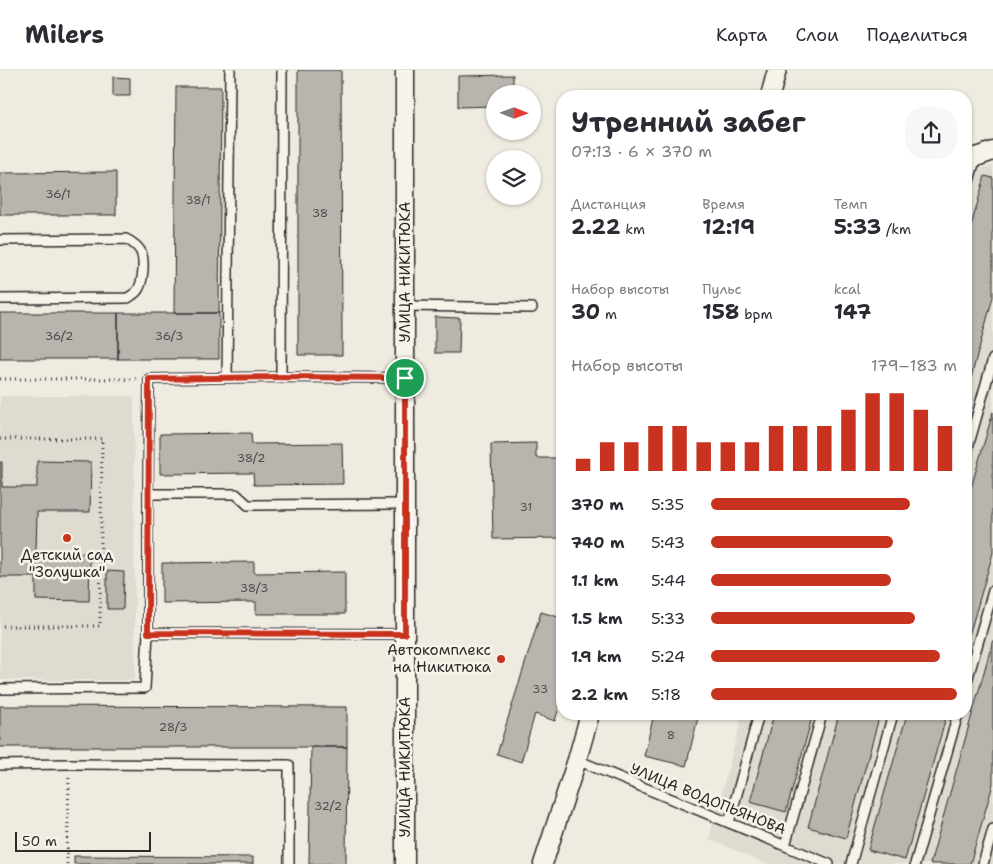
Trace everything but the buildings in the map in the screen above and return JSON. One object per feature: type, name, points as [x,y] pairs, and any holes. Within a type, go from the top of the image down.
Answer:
[{"type":"street","name":"УЛИЦА НИКИТЮКА","points":[[405,70],[405,864]]},
{"type":"street","points":[[772,90],[777,70]]},
{"type":"street","points":[[972,157],[993,151]]},
{"type":"street","points":[[543,864],[588,720]]},
{"type":"lane","points":[[227,378],[230,70]]},
{"type":"lane","points":[[281,377],[282,70]]},
{"type":"lane","points":[[0,240],[126,239],[141,252],[143,268],[142,281],[138,290],[128,298],[0,300]]},
{"type":"lane","points":[[405,306],[532,308]]},
{"type":"lane","points":[[972,433],[993,359]]},
{"type":"lane","points":[[0,689],[145,688],[148,633],[149,379],[405,378]]},
{"type":"lane","points":[[148,494],[236,494],[248,505],[405,504]]},
{"type":"lane","points":[[972,663],[993,591]]},
{"type":"lane","points":[[148,633],[405,634]]},
{"type":"lane","points":[[729,823],[757,720]]},
{"type":"lane","points":[[785,846],[820,720]]},
{"type":"lane","points":[[851,864],[891,720]]},
{"type":"lane","points":[[915,864],[956,720]]},
{"type":"lane","name":"УЛИЦА ВОДОПЬЯНОВА","points":[[577,760],[829,864]]},
{"type":"lane","points":[[0,765],[289,765],[289,864]]},
{"type":"lane","points":[[983,864],[993,829]]},
{"type":"path","points":[[0,379],[149,379]]},
{"type":"path","points":[[0,439],[102,439],[100,626],[0,626]]},
{"type":"path","points":[[67,864],[69,764]]},
{"type":"shaded area","points":[[993,166],[993,864],[766,864],[709,839],[741,720],[972,720],[972,168]]},
{"type":"shaded area","name":"Детский сад \"Золушка\"","points":[[0,396],[134,396],[135,680],[0,680]]},
{"type":"place","name":"Детский сад \"Золушка\"","points":[[67,538]]},
{"type":"place","name":"Автокомплекс на Никитюка","points":[[501,659]]},
{"type":"route","points":[[405,378],[405,634],[148,633],[149,379],[405,378]]}]
